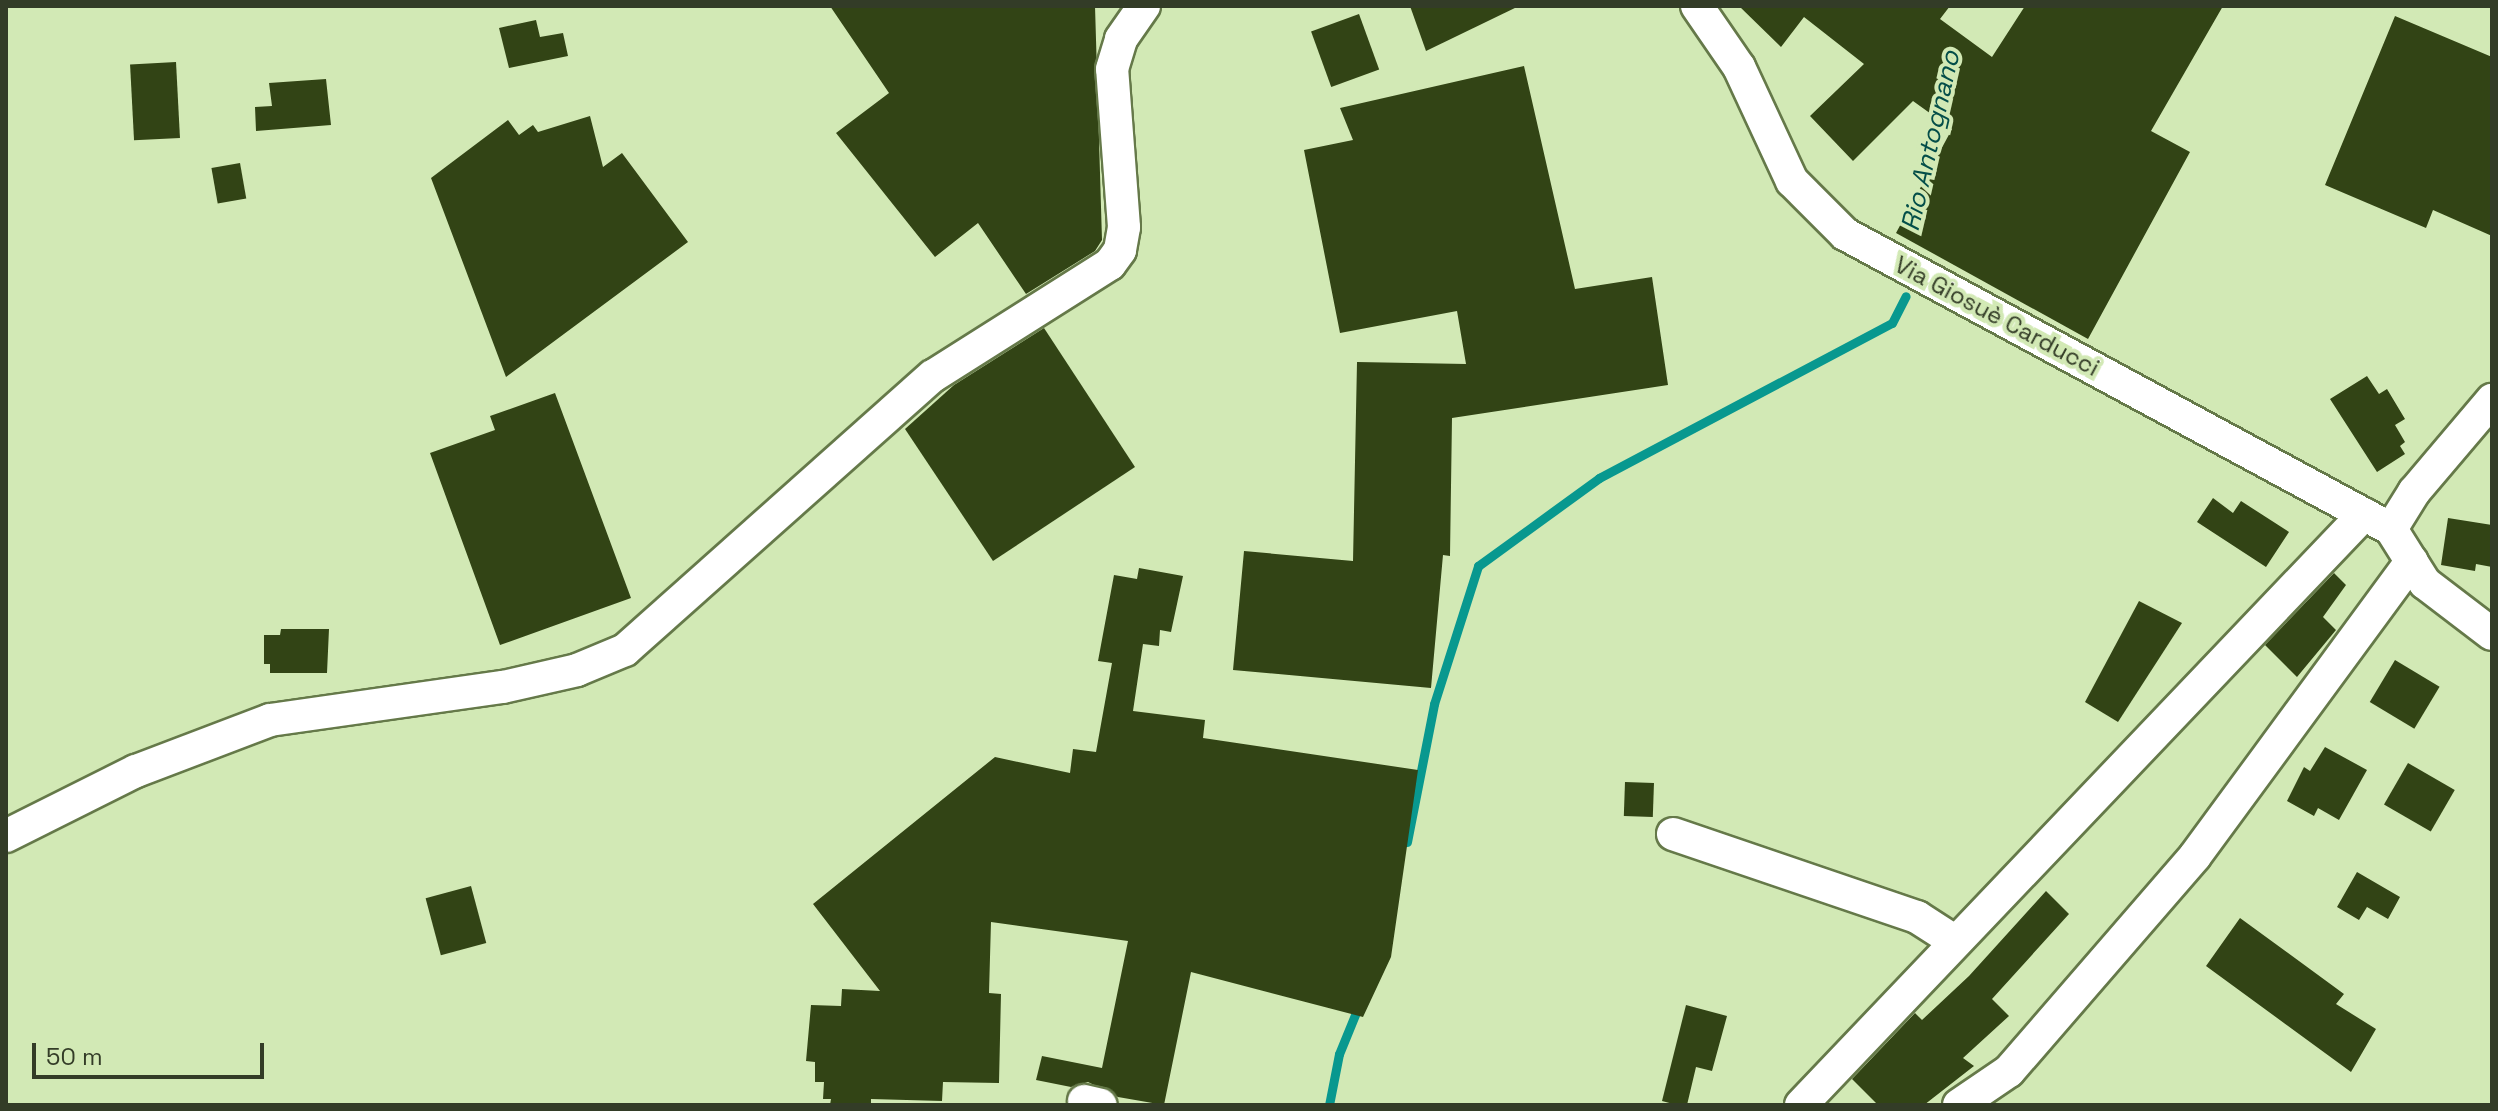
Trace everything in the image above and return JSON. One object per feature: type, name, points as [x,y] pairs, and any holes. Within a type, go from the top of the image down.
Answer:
[{"type":"street","points":[[6,836],[136,771],[270,720],[503,687],[577,670],[625,650],[933,376],[1110,264],[1120,250],[1124,227],[1112,69],[1121,39],[1144,6]]},
{"type":"street","name":"Via Giosuè Carducci","points":[[1697,6],[1739,67],[1792,181],[1845,234],[2378,521]]},
{"type":"street","points":[[1801,1105],[1956,942],[2378,521],[2414,492],[2492,400]]},
{"type":"street","points":[[2378,521],[2412,561],[2425,583],[2492,634]]},
{"type":"street","points":[[1959,1105],[2009,1071],[2195,856],[2412,561]]},
{"type":"street","points":[[1673,834],[1917,917],[1956,942]]},
{"type":"building","points":[[830,6],[1095,6],[1102,240],[1095,251],[1026,294],[978,223],[935,257],[836,133],[889,93]]},
{"type":"building","points":[[1410,6],[1519,6],[1426,51]]},
{"type":"building","points":[[1739,6],[1950,6],[1940,19],[1992,57],[2025,6],[2223,6],[2151,131],[2190,152],[2088,339],[1896,233],[1952,129],[1913,101],[1853,161],[1810,116],[1864,64],[1804,17],[1781,47]]},
{"type":"building","points":[[1359,14],[1379,69],[1331,87],[1311,31]]},
{"type":"building","points":[[2395,16],[2492,57],[2492,236],[2433,210],[2426,228],[2325,185]]},
{"type":"building","points":[[536,20],[540,37],[563,33],[568,56],[509,68],[499,28]]},
{"type":"building","points":[[176,62],[180,138],[134,140],[130,64]]},
{"type":"building","points":[[1524,66],[1575,289],[1652,277],[1668,385],[1452,418],[1450,556],[1443,555],[1431,688],[1233,670],[1244,551],[1353,561],[1357,362],[1466,364],[1457,311],[1340,333],[1304,150],[1353,140],[1340,108]]},
{"type":"building","points":[[326,79],[331,125],[256,131],[255,107],[272,106],[269,83]]},
{"type":"building","points":[[590,116],[603,167],[622,153],[688,242],[506,377],[431,178],[508,120],[519,135],[533,125],[538,132]]},
{"type":"building","points":[[240,163],[246,198],[218,203],[211,168]]},
{"type":"building","points":[[1044,328],[1135,467],[993,561],[905,429],[954,385]]},
{"type":"building","points":[[2367,376],[2379,394],[2387,389],[2405,419],[2395,425],[2405,442],[2400,446],[2405,454],[2377,472],[2330,399]]},
{"type":"building","points":[[555,393],[631,598],[500,645],[430,453],[495,430],[490,416]]},
{"type":"building","points":[[2213,498],[2233,513],[2241,501],[2289,532],[2266,567],[2197,522]]},
{"type":"building","points":[[2448,518],[2492,525],[2492,567],[2476,564],[2475,571],[2441,565]]},
{"type":"building","points":[[1139,568],[1183,576],[1171,632],[1160,630],[1159,646],[1143,644],[1133,711],[1205,720],[1203,738],[1418,770],[1391,957],[1363,1017],[1191,972],[1164,1105],[1118,1097],[1088,1082],[1071,1087],[1036,1080],[1042,1056],[1102,1068],[1128,941],[991,922],[989,993],[1001,994],[999,1083],[943,1082],[942,1101],[871,1099],[871,1105],[830,1105],[831,1099],[823,1099],[824,1082],[815,1082],[815,1062],[806,1061],[811,1005],[841,1006],[842,989],[880,991],[813,904],[995,757],[1070,773],[1073,749],[1096,752],[1112,663],[1098,661],[1114,575],[1137,579]]},
{"type":"building","points":[[2334,573],[2346,585],[2323,617],[2336,630],[2297,677],[2265,645]]},
{"type":"building","points":[[2139,601],[2182,623],[2118,722],[2085,702]]},
{"type":"building","points":[[281,629],[329,629],[327,673],[270,673],[270,664],[264,664],[264,635],[280,635]]},
{"type":"building","points":[[2395,660],[2440,687],[2414,729],[2370,702]]},
{"type":"building","points":[[2325,747],[2367,770],[2339,820],[2318,808],[2314,816],[2287,801],[2304,767],[2310,771]]},
{"type":"building","points":[[2408,763],[2455,790],[2431,832],[2384,805]]},
{"type":"building","points":[[1625,782],[1654,783],[1653,817],[1624,816]]},
{"type":"building","points":[[2357,872],[2400,897],[2388,919],[2367,907],[2359,920],[2337,907]]},
{"type":"building","points":[[471,886],[486,943],[441,955],[426,898]]},
{"type":"building","points":[[2046,891],[2069,914],[1992,999],[2009,1016],[1963,1058],[1974,1066],[1924,1105],[1878,1105],[1852,1079],[1915,1013],[1922,1020],[1969,976]]},
{"type":"building","points":[[2240,918],[2344,994],[2336,1004],[2376,1029],[2351,1072],[2206,966]]},
{"type":"building","points":[[1686,1005],[1727,1016],[1712,1071],[1696,1067],[1687,1105],[1677,1105],[1662,1101]]},
{"type":"waterway","points":[[1407,842],[1434,704],[1478,566],[1599,478],[1892,323],[1906,296]]},
{"type":"waterway","points":[[1329,1105],[1339,1054],[1359,1005]]},
{"type":"water label","name":"Rio Antognano","points":[[1931,141]]}]
